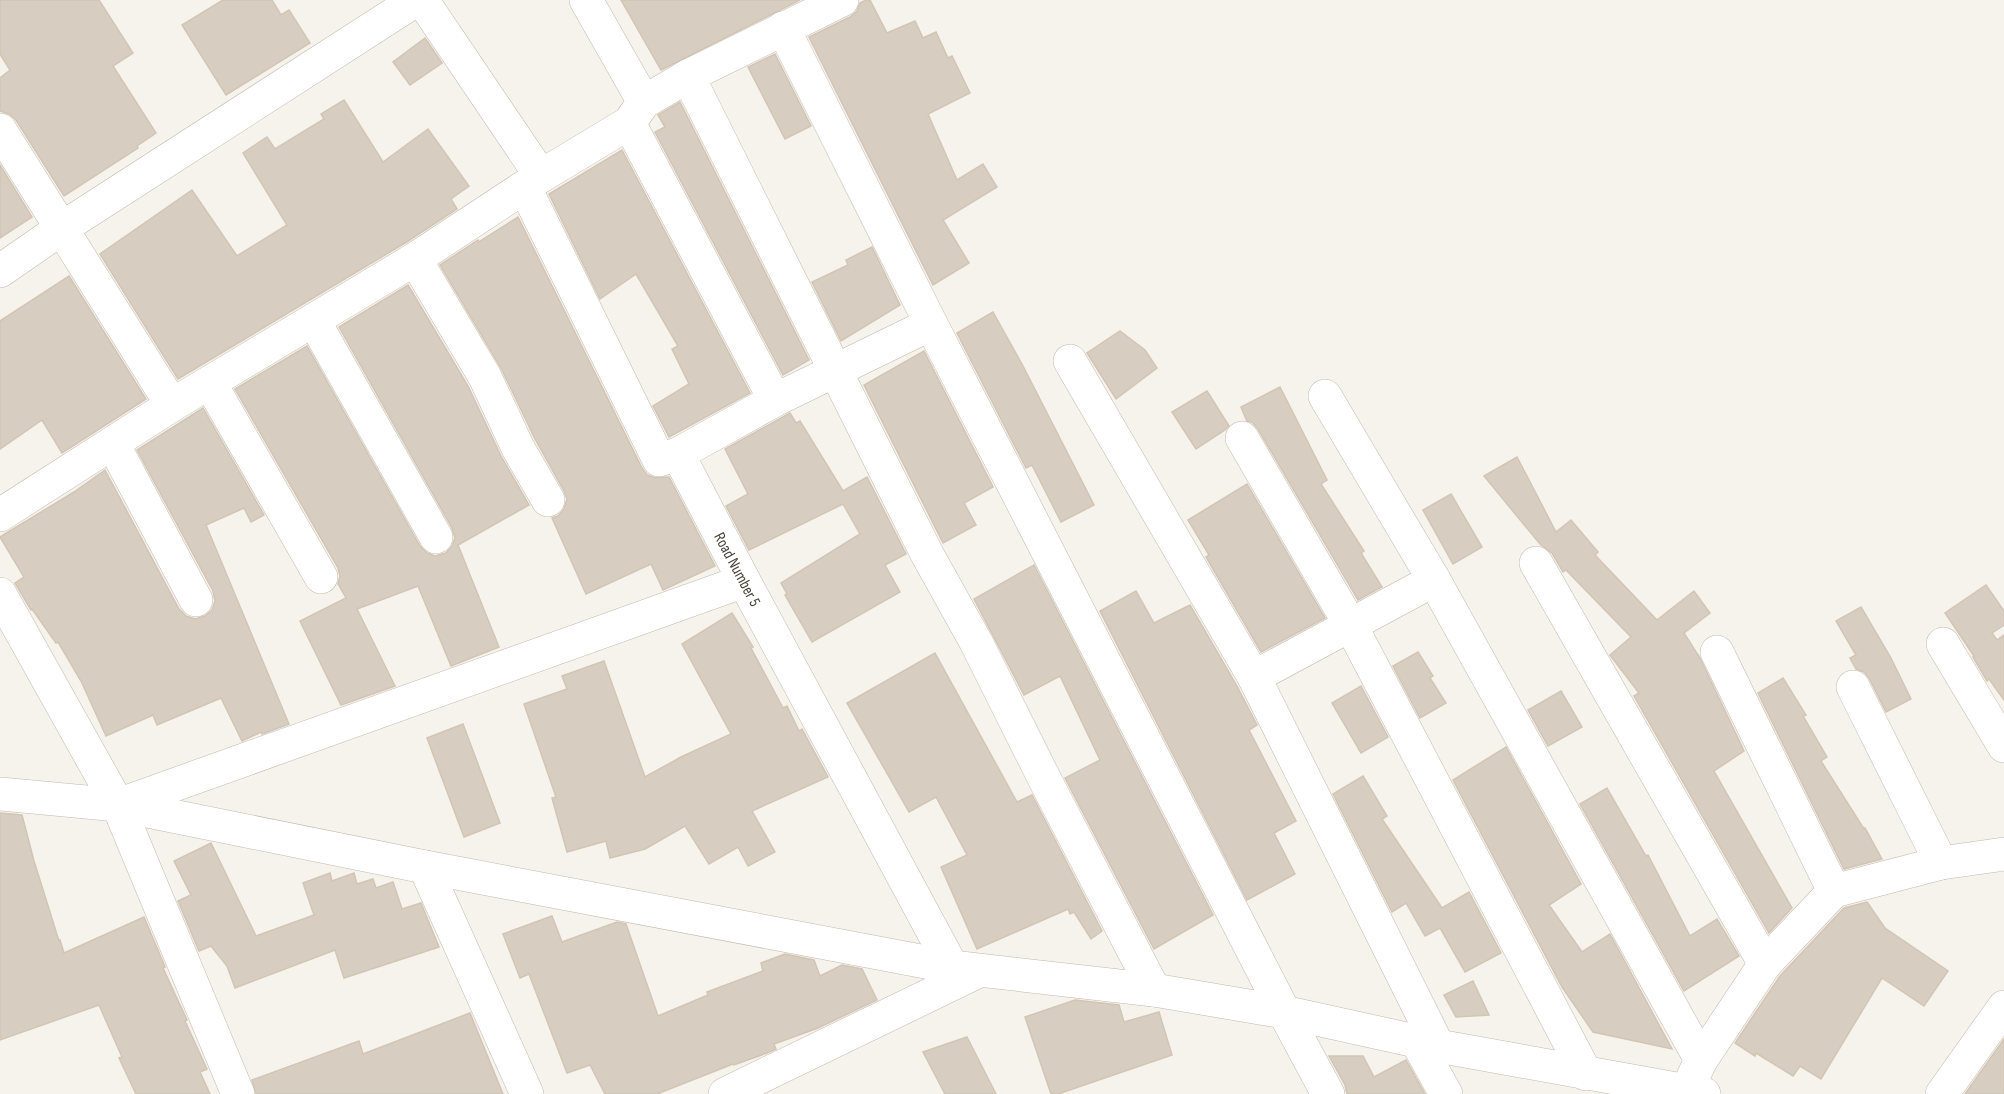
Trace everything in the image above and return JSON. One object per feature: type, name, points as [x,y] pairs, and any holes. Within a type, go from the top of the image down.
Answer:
[{"type":"street","points":[[0,271],[62,228],[416,0]]},
{"type":"street","points":[[422,0],[533,182],[659,460],[678,454],[774,399],[931,324]]},
{"type":"street","points":[[586,0],[636,112],[774,399]]},
{"type":"street","points":[[0,515],[172,405],[415,259],[533,182],[687,76],[842,0]]},
{"type":"street","points":[[783,28],[931,324],[1328,1094]]},
{"type":"street","points":[[687,76],[927,554],[976,642],[1154,990]]},
{"type":"street","points":[[0,130],[172,405]]},
{"type":"street","points":[[415,259],[485,377],[518,447],[548,500]]},
{"type":"street","points":[[314,321],[436,537]]},
{"type":"street","points":[[1070,361],[1254,677],[1428,1044],[1446,1094]]},
{"type":"street","points":[[210,383],[321,577]]},
{"type":"street","points":[[1325,396],[1434,580],[1701,1060]]},
{"type":"street","points":[[1242,438],[1351,626],[1586,1074]]},
{"type":"street","points":[[113,444],[196,600]]},
{"type":"street","name":"Road Number 5","points":[[678,454],[744,581],[965,969]]},
{"type":"street","points":[[1536,563],[1765,964]]},
{"type":"street","points":[[1254,677],[1434,580]]},
{"type":"street","points":[[118,805],[744,581]]},
{"type":"street","points":[[0,594],[118,805],[238,1094]]},
{"type":"street","points":[[1943,644],[2004,747]]},
{"type":"street","points":[[1717,652],[1834,891]]},
{"type":"street","points":[[1853,687],[1941,863]]},
{"type":"street","points":[[0,794],[118,805],[425,867],[965,969],[1154,990],[1284,1012],[1428,1044],[1586,1074],[1695,1092],[1701,1060],[1765,964],[1834,891],[1941,863],[2004,854]]},
{"type":"street","points":[[425,867],[527,1094]]},
{"type":"street","points":[[725,1094],[965,969]]},
{"type":"street","points":[[1942,1094],[2004,1007]]},
{"type":"building","points":[[0,0],[99,0],[133,53],[113,66],[156,133],[137,146],[138,148],[64,196],[16,120],[0,111],[0,78],[10,70],[0,54]]},
{"type":"building","points":[[223,0],[272,0],[281,15],[289,10],[310,43],[226,95],[182,25]]},
{"type":"building","points":[[621,0],[800,0],[661,70]]},
{"type":"building","points":[[870,0],[887,33],[915,21],[923,38],[936,32],[948,58],[952,56],[970,93],[928,114],[957,180],[983,164],[997,187],[943,220],[969,263],[933,285],[809,37],[850,17],[857,11],[860,3]]},
{"type":"building","points":[[425,38],[442,63],[410,85],[393,62]]},
{"type":"building","points":[[775,54],[811,126],[785,139],[748,67]]},
{"type":"building","points":[[344,100],[383,162],[428,129],[469,186],[451,199],[457,209],[405,243],[178,379],[100,254],[192,190],[237,256],[287,225],[243,153],[267,137],[275,149],[324,119],[321,114]]},
{"type":"building","points":[[680,102],[809,360],[783,375],[655,132],[665,127],[658,115]]},
{"type":"building","points":[[622,150],[750,393],[669,437],[653,406],[689,384],[672,349],[678,346],[636,274],[600,299],[549,194]]},
{"type":"building","points":[[0,165],[32,217],[0,238]]},
{"type":"building","points":[[518,217],[642,468],[647,475],[655,478],[669,477],[715,566],[663,590],[651,564],[586,594],[552,518],[558,516],[564,509],[567,499],[564,491],[535,439],[501,368],[440,265]]},
{"type":"building","points":[[872,247],[900,305],[841,341],[812,282],[848,265],[846,260]]},
{"type":"building","points":[[69,276],[146,399],[62,453],[42,420],[0,449],[0,321]]},
{"type":"building","points":[[408,285],[468,386],[501,456],[529,505],[458,545],[499,647],[451,666],[418,586],[357,609],[395,686],[341,705],[300,621],[346,598],[338,584],[340,576],[338,568],[235,389],[307,346],[420,546],[427,553],[435,556],[446,553],[455,538],[452,528],[339,327]]},
{"type":"building","points":[[993,312],[1094,505],[1061,522],[1032,465],[1026,468],[957,333]]},
{"type":"building","points":[[1120,331],[1145,350],[1157,368],[1116,399],[1087,353]]},
{"type":"building","points":[[924,351],[993,487],[964,503],[976,525],[943,543],[864,385]]},
{"type":"building","points":[[1280,387],[1327,480],[1321,484],[1364,551],[1361,553],[1382,587],[1358,600],[1258,429],[1252,422],[1247,421],[1241,407]]},
{"type":"building","points":[[1207,391],[1229,426],[1196,449],[1172,412]]},
{"type":"building","points":[[203,408],[264,515],[251,522],[244,508],[206,525],[289,724],[262,734],[261,732],[242,741],[221,698],[157,725],[153,715],[106,736],[81,681],[58,642],[56,643],[31,610],[15,583],[24,577],[0,537],[74,492],[105,470],[179,609],[186,616],[195,619],[205,616],[212,610],[215,601],[213,591],[137,450]]},
{"type":"building","points":[[790,413],[796,423],[800,421],[843,491],[867,477],[906,554],[885,565],[900,592],[812,642],[785,595],[787,594],[781,583],[860,534],[843,504],[749,550],[726,506],[748,494],[725,449]]},
{"type":"building","points":[[1517,457],[1556,532],[1571,520],[1598,552],[1595,555],[1657,620],[1694,591],[1710,613],[1684,633],[1700,658],[1744,751],[1714,771],[1792,908],[1769,933],[1634,696],[1639,693],[1610,655],[1631,637],[1566,570],[1563,572],[1552,553],[1540,544],[1484,476]]},
{"type":"building","points":[[1247,484],[1325,618],[1261,652],[1206,557],[1209,555],[1188,520]]},
{"type":"building","points":[[1451,494],[1482,547],[1453,564],[1423,510]]},
{"type":"building","points":[[1034,565],[1213,915],[1154,949],[1065,778],[1100,760],[1060,676],[1024,695],[974,599]]},
{"type":"building","points":[[1986,585],[2004,611],[2004,625],[1992,633],[1997,640],[2004,635],[2004,700],[1989,679],[1987,681],[1974,656],[1945,613]]},
{"type":"building","points":[[1136,591],[1154,623],[1190,605],[1257,725],[1249,730],[1296,821],[1274,833],[1295,874],[1247,900],[1100,611]]},
{"type":"building","points":[[1861,607],[1891,658],[1911,699],[1886,712],[1869,678],[1864,672],[1856,669],[1850,658],[1856,655],[1836,621]]},
{"type":"building","points":[[732,613],[753,647],[751,648],[783,708],[787,706],[799,731],[802,729],[828,777],[752,811],[775,852],[748,866],[738,847],[709,864],[685,826],[645,849],[610,858],[606,841],[567,852],[552,798],[556,797],[524,704],[567,689],[562,676],[604,661],[645,777],[731,734],[682,644]]},
{"type":"building","points":[[1418,652],[1433,676],[1430,678],[1446,703],[1420,718],[1393,666]]},
{"type":"building","points":[[935,653],[1017,802],[1032,795],[1102,931],[1091,939],[1074,912],[1070,914],[1068,909],[977,949],[941,867],[967,855],[936,797],[909,812],[847,703]]},
{"type":"building","points":[[1783,678],[1806,715],[1803,716],[1827,757],[1821,761],[1865,828],[1882,859],[1844,869],[1758,693]]},
{"type":"building","points":[[1361,686],[1388,737],[1361,753],[1332,703]]},
{"type":"building","points":[[1561,691],[1582,727],[1548,746],[1528,710]]},
{"type":"building","points":[[463,724],[500,823],[464,837],[427,738]]},
{"type":"building","points":[[1506,747],[1581,884],[1549,905],[1582,952],[1610,934],[1672,1049],[1593,1032],[1562,987],[1453,780]]},
{"type":"building","points":[[1363,776],[1387,816],[1382,819],[1442,908],[1469,892],[1501,953],[1465,972],[1440,928],[1425,936],[1406,903],[1392,912],[1333,794]]},
{"type":"building","points":[[1607,788],[1646,856],[1648,855],[1690,936],[1717,919],[1739,956],[1684,991],[1580,804]]},
{"type":"building","points":[[0,813],[22,815],[34,861],[64,953],[144,917],[165,967],[163,968],[207,1069],[200,1072],[210,1094],[136,1094],[119,1058],[122,1057],[99,1005],[0,1040]]},
{"type":"building","points":[[211,843],[256,936],[314,915],[303,883],[330,873],[332,881],[354,873],[357,884],[373,879],[376,888],[393,882],[402,909],[421,903],[439,947],[344,978],[335,950],[235,988],[227,966],[211,946],[199,951],[178,901],[191,895],[174,861]]},
{"type":"building","points":[[1867,902],[1885,928],[1948,971],[1924,1006],[1882,978],[1821,1079],[1800,1066],[1793,1076],[1735,1043],[1780,976],[1844,908]]},
{"type":"building","points":[[552,916],[562,942],[617,922],[626,924],[658,1016],[708,995],[707,992],[763,971],[761,963],[785,954],[814,960],[820,976],[842,965],[862,969],[877,1000],[818,1028],[774,1044],[776,1049],[767,1053],[657,1094],[605,1094],[590,1065],[567,1073],[529,974],[520,978],[503,934]]},
{"type":"building","points":[[1473,981],[1489,1015],[1456,1017],[1444,995]]},
{"type":"building","points":[[1075,1000],[1119,1005],[1124,1022],[1159,1012],[1172,1055],[1058,1094],[1051,1094],[1025,1017]]},
{"type":"building","points":[[470,1013],[503,1094],[256,1094],[252,1080],[359,1041],[363,1054]]},
{"type":"building","points":[[967,1037],[996,1094],[945,1094],[923,1052]]},
{"type":"building","points":[[2004,1039],[2004,1094],[1965,1094]]},
{"type":"building","points":[[1329,1056],[1363,1056],[1374,1077],[1406,1060],[1425,1094],[1347,1094],[1345,1085]]}]
